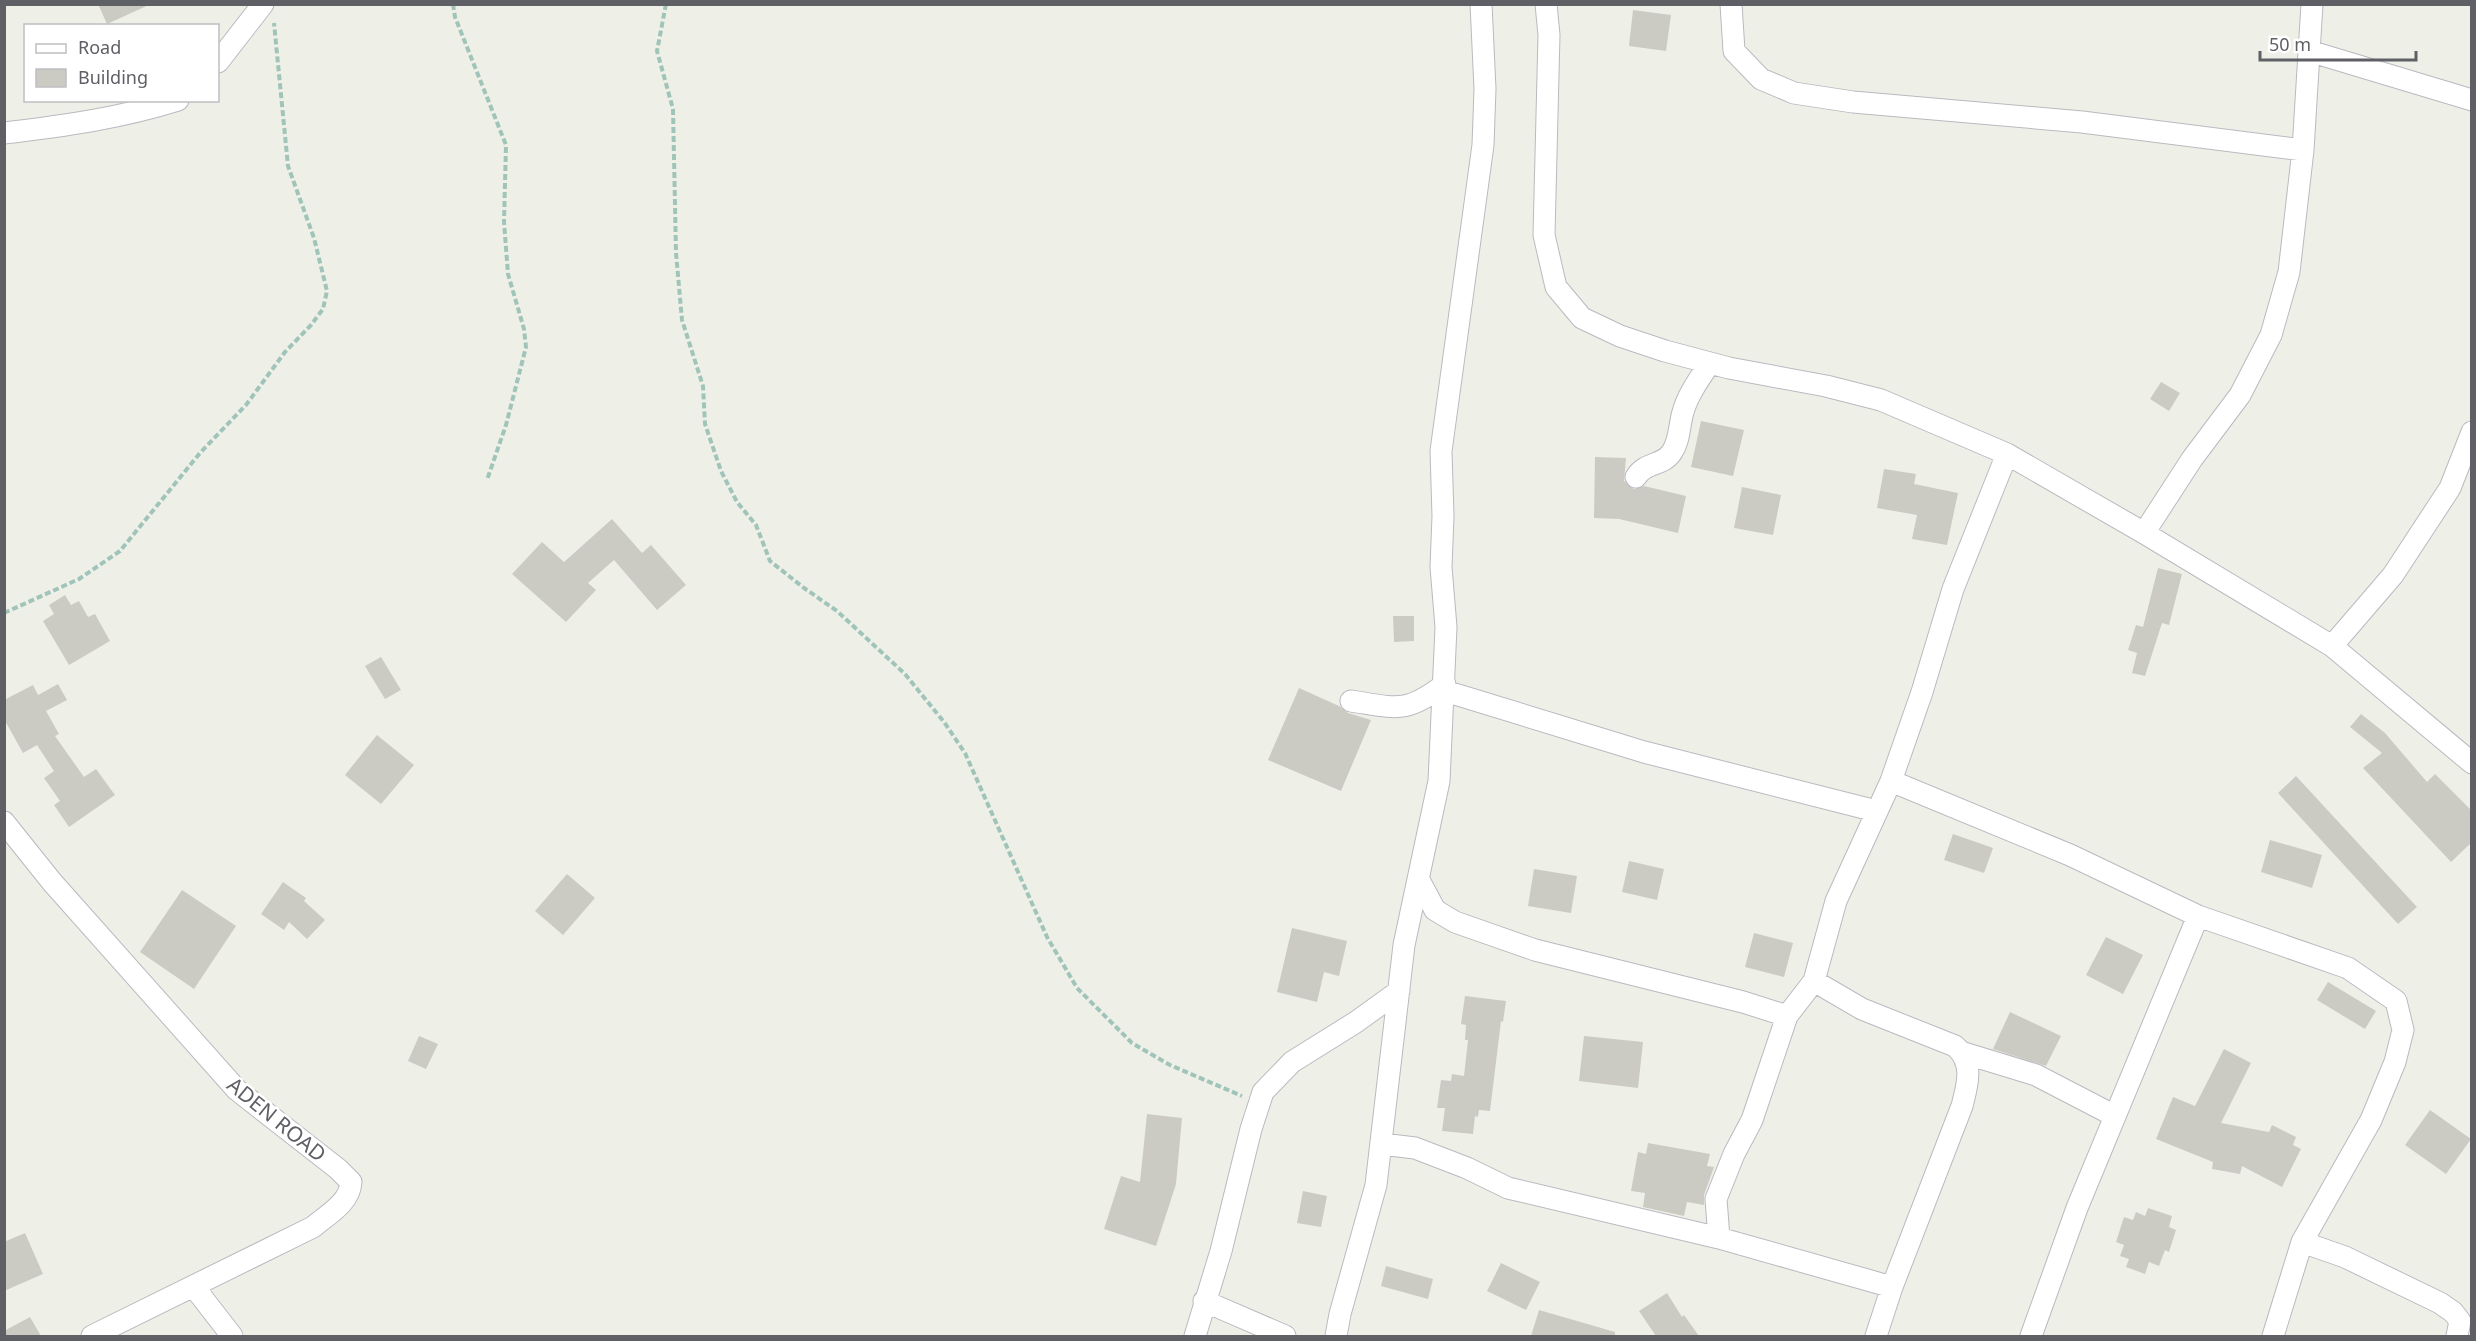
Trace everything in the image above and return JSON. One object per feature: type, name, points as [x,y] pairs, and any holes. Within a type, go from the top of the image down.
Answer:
[{"type":"street","points":[[1336,1336],[1376,1185],[1404,945],[1439,781],[1446,627],[1441,567],[1443,516],[1441,452],[1483,145],[1485,89],[1481,4]]},
{"type":"street","points":[[1546,4],[1549,35],[1544,235],[1556,287],[1582,318],[1620,336],[1710,363],[1826,386],[1881,400],[2007,454],[2332,646],[2472,763]]},
{"type":"street","points":[[1731,4],[1734,51],[1761,79],[1794,93],[1893,106],[2082,122],[2303,150]]},
{"type":"street","points":[[2144,533],[2192,459],[2240,395],[2271,335],[2289,272],[2303,150],[2312,4]]},
{"type":"street","points":[[219,61],[268,9]]},
{"type":"street","points":[[2309,51],[2472,99]]},
{"type":"street","points":[[4,133],[67,126],[128,115],[171,102]]},
{"type":"street","points":[[1636,477],[1641,468],[1666,459],[1672,453],[1684,409],[1710,363]]},
{"type":"street","points":[[2332,646],[2393,575],[2444,498],[2472,432]]},
{"type":"street","points":[[1719,1238],[1716,1199],[1734,1154],[1752,1120],[1786,1016],[1814,981],[1836,901],[1891,781],[1922,692],[1953,589],[2007,454]]},
{"type":"street","points":[[1351,701],[1382,706],[1413,705],[1445,688],[1644,752],[1876,811]]},
{"type":"street","points":[[1891,781],[2070,855],[2198,916],[2348,968],[2396,1001],[2403,1030],[2395,1062],[2371,1120],[2302,1242],[2273,1336]]},
{"type":"street","name":"ADEN ROAD","points":[[4,822],[52,882],[237,1090],[338,1169],[351,1182],[349,1194],[341,1204],[313,1227],[92,1336]]},
{"type":"street","points":[[1419,880],[1435,910],[1455,922],[1535,950],[1743,1002],[1786,1016]]},
{"type":"street","points":[[2031,1336],[2076,1209],[2198,916]]},
{"type":"street","points":[[1814,981],[1862,1009],[1955,1046],[1964,1053],[2036,1075],[2115,1116]]},
{"type":"street","points":[[1195,1336],[1204,1300],[1221,1251],[1239,1172],[1263,1092],[1292,1062],[1356,1022],[1399,991]]},
{"type":"street","points":[[1876,1336],[1892,1287],[1962,1106],[1968,1083],[1969,1065],[1964,1053]]},
{"type":"street","points":[[1382,1144],[1415,1148],[1467,1168],[1508,1188],[1719,1238],[1892,1287]]},
{"type":"street","points":[[2302,1242],[2345,1257],[2440,1303],[2453,1312],[2460,1321],[2457,1336]]},
{"type":"street","points":[[194,1287],[232,1336]]},
{"type":"street","points":[[1204,1300],[1285,1336]]},
{"type":"path","points":[[453,4],[455,17],[506,145],[504,222],[508,274],[524,329],[526,347],[506,425],[487,480]]},
{"type":"path","points":[[666,4],[657,51],[673,109],[676,253],[682,320],[703,386],[705,424],[721,471],[737,502],[756,525],[770,561],[837,610],[905,674],[944,722],[965,753],[1047,937],[1077,988],[1132,1043],[1170,1065],[1234,1094],[1260,1102]]},
{"type":"path","points":[[4,613],[79,579],[120,551],[200,453],[246,405],[285,352],[323,309],[327,291],[314,238],[288,166],[268,9]]},
{"type":"building","points":[[98,4],[151,4],[107,24]]},
{"type":"building","points":[[1633,10],[1671,15],[1666,51],[1629,46]]},
{"type":"building","points":[[2161,382],[2180,393],[2169,411],[2150,399]]},
{"type":"building","points":[[1701,421],[1744,430],[1733,476],[1691,467]]},
{"type":"building","points":[[1595,457],[1626,458],[1624,481],[1634,489],[1644,486],[1686,496],[1678,533],[1619,519],[1594,518]]},
{"type":"building","points":[[1884,469],[1916,474],[1914,484],[1958,493],[1947,545],[1912,539],[1917,515],[1877,508]]},
{"type":"building","points":[[1742,487],[1781,495],[1773,535],[1734,528]]},
{"type":"building","points":[[612,519],[642,553],[651,545],[686,585],[657,610],[614,560],[588,583],[596,590],[566,622],[512,574],[542,542],[564,562]]},
{"type":"building","points":[[2158,568],[2182,574],[2169,625],[2162,623],[2145,676],[2132,673],[2137,653],[2128,650],[2136,625],[2143,627]]},
{"type":"building","points":[[65,595],[71,605],[79,601],[88,617],[95,614],[110,641],[69,665],[43,621],[54,614],[49,605]]},
{"type":"building","points":[[1393,616],[1414,616],[1414,641],[1394,642]]},
{"type":"building","points":[[381,657],[401,690],[385,699],[365,666]]},
{"type":"building","points":[[58,684],[67,700],[46,711],[59,734],[55,736],[84,777],[96,769],[115,795],[69,827],[54,805],[60,801],[44,778],[54,771],[37,745],[23,753],[4,719],[4,700],[33,685],[38,695]]},
{"type":"building","points":[[1299,688],[1339,706],[1348,713],[1371,720],[1341,791],[1268,760]]},
{"type":"building","points":[[2361,714],[2385,733],[2427,782],[2435,774],[2472,811],[2472,842],[2451,862],[2363,768],[2382,753],[2350,727]]},
{"type":"building","points":[[377,735],[414,765],[381,804],[345,775]]},
{"type":"building","points":[[2296,776],[2417,907],[2398,924],[2278,793]]},
{"type":"building","points":[[1953,834],[1993,848],[1984,873],[1944,860]]},
{"type":"building","points":[[2270,840],[2322,855],[2312,888],[2261,872]]},
{"type":"building","points":[[1629,861],[1664,869],[1657,900],[1622,892]]},
{"type":"building","points":[[1534,869],[1577,876],[1571,913],[1528,906]]},
{"type":"building","points":[[567,874],[595,898],[563,935],[535,911]]},
{"type":"building","points":[[283,882],[306,898],[304,901],[325,920],[307,939],[289,922],[284,930],[261,914]]},
{"type":"building","points":[[182,890],[236,926],[194,989],[140,952]]},
{"type":"building","points":[[1292,928],[1347,941],[1339,976],[1324,972],[1317,1002],[1277,992]]},
{"type":"building","points":[[1754,933],[1793,943],[1784,977],[1745,967]]},
{"type":"building","points":[[2106,937],[2143,955],[2123,994],[2086,975]]},
{"type":"building","points":[[2328,982],[2376,1011],[2365,1029],[2317,1000]]},
{"type":"building","points":[[1465,996],[1506,1001],[1503,1022],[1501,1021],[1490,1111],[1479,1110],[1478,1117],[1475,1116],[1473,1134],[1442,1131],[1445,1108],[1437,1108],[1441,1080],[1451,1081],[1452,1074],[1464,1076],[1468,1040],[1465,1040],[1466,1025],[1461,1024]]},
{"type":"building","points":[[2010,1012],[2061,1036],[2046,1066],[1993,1049]]},
{"type":"building","points":[[419,1036],[438,1044],[426,1069],[408,1061]]},
{"type":"building","points":[[1584,1036],[1643,1042],[1638,1088],[1579,1081]]},
{"type":"building","points":[[2224,1049],[2251,1063],[2221,1123],[2269,1132],[2272,1125],[2296,1137],[2293,1145],[2301,1149],[2282,1187],[2242,1166],[2240,1174],[2212,1169],[2213,1162],[2156,1139],[2173,1097],[2195,1106]]},
{"type":"building","points":[[2430,1110],[2471,1139],[2446,1174],[2405,1145]]},
{"type":"building","points":[[1147,1114],[1182,1118],[1176,1184],[1156,1246],[1104,1229],[1121,1176],[1140,1182]]},
{"type":"building","points":[[1648,1143],[1710,1154],[1707,1166],[1714,1167],[1704,1195],[1704,1205],[1687,1202],[1684,1216],[1643,1207],[1645,1193],[1631,1191],[1638,1152],[1646,1154]]},
{"type":"building","points":[[1303,1191],[1327,1196],[1321,1227],[1297,1223]]},
{"type":"building","points":[[2148,1208],[2172,1216],[2169,1227],[2176,1230],[2169,1252],[2165,1250],[2159,1266],[2149,1262],[2145,1274],[2126,1267],[2129,1259],[2120,1256],[2124,1245],[2116,1242],[2124,1217],[2133,1220],[2136,1212],[2145,1216]]},
{"type":"building","points":[[25,1233],[43,1274],[4,1291],[4,1242]]},
{"type":"building","points":[[1501,1263],[1540,1282],[1526,1310],[1487,1291]]},
{"type":"building","points":[[1386,1266],[1433,1279],[1428,1299],[1381,1286]]},
{"type":"building","points":[[1667,1293],[1682,1317],[1684,1315],[1699,1336],[1656,1336],[1639,1311]]},
{"type":"building","points":[[1539,1310],[1615,1332],[1615,1336],[1531,1336]]},
{"type":"building","points":[[30,1317],[41,1336],[4,1336],[4,1331]]}]
